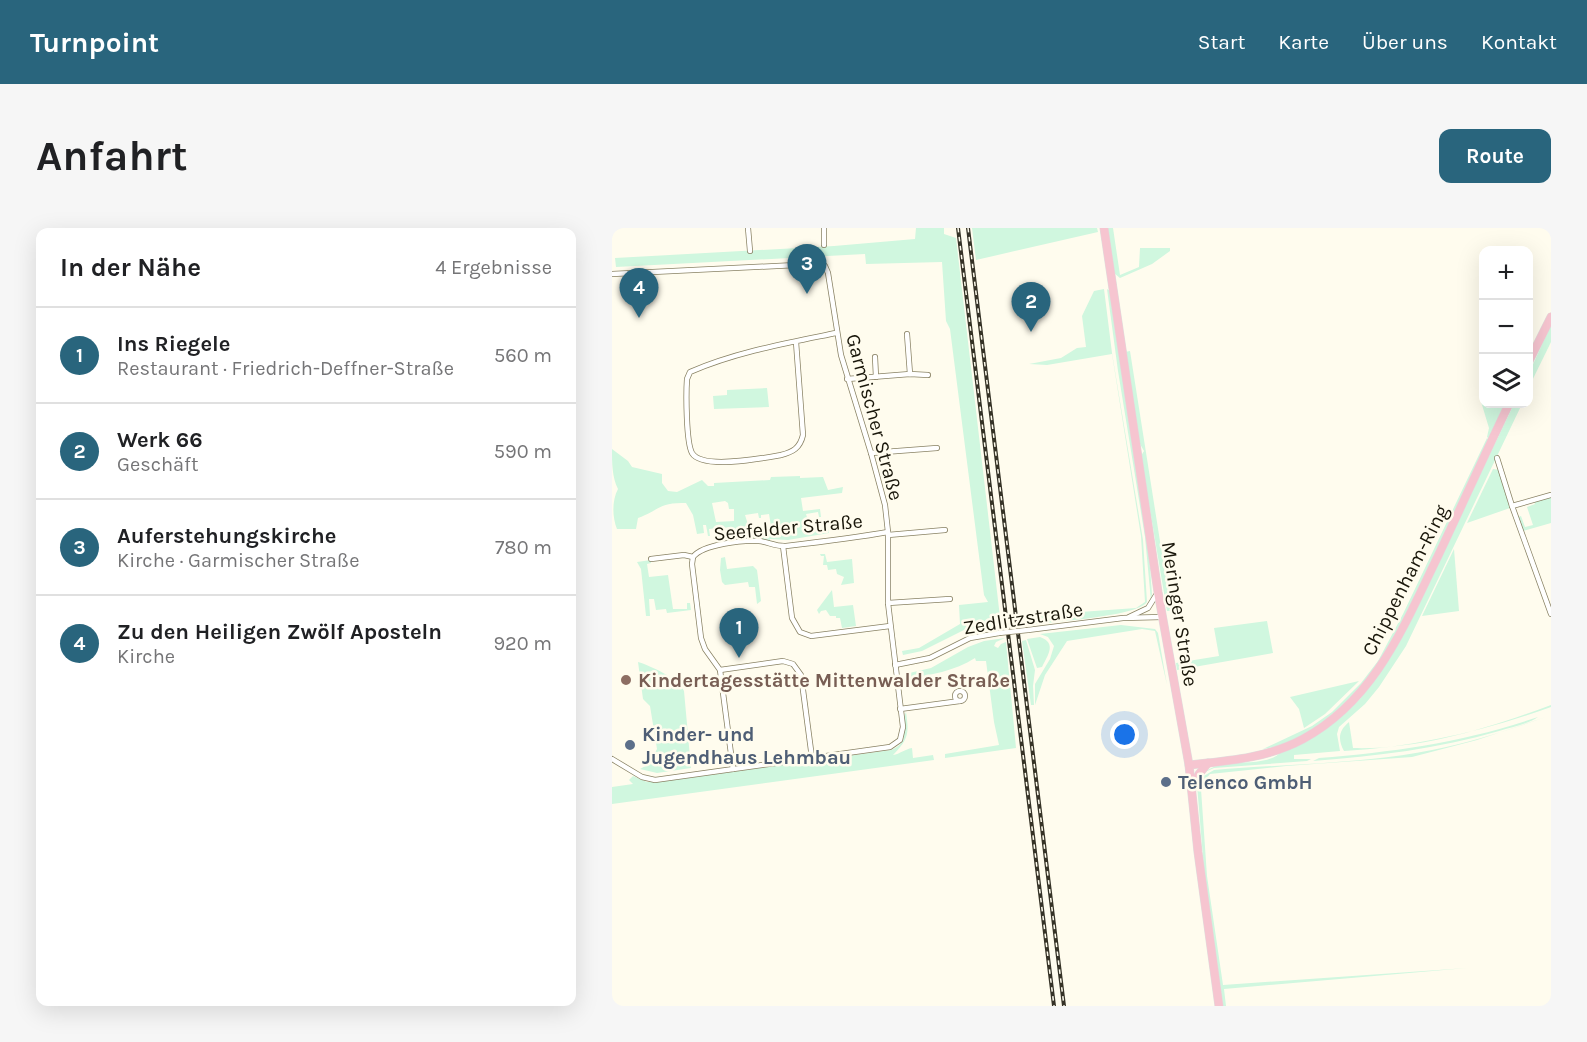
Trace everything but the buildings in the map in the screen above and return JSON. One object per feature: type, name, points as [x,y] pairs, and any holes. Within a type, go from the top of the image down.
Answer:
[{"type":"main road","name":"Meringer Straße","points":[[1104,228],[1158,592],[1189,765],[1219,1006]]},
{"type":"main road","points":[[1532,354],[1551,317]]},
{"type":"main road","name":"Chippenham-Ring","points":[[1189,765],[1260,755],[1302,740],[1339,715],[1368,684],[1397,640],[1507,408]]},
{"type":"main road","points":[[1192,791],[1199,774],[1208,764]]},
{"type":"street","points":[[748,228],[750,251]]},
{"type":"street","points":[[824,228],[824,245]]},
{"type":"street","name":"Garmischer Straße","points":[[612,274],[819,264],[825,266],[828,273],[836,333],[847,379],[882,491],[888,534],[890,626],[903,727],[900,740],[890,747],[812,758]]},
{"type":"street","points":[[796,342],[803,435],[800,446],[789,453],[741,460],[711,462],[695,456],[688,438],[687,374],[736,356],[796,342],[836,333]]},
{"type":"street","points":[[907,334],[910,374]]},
{"type":"street","points":[[875,357],[876,377]]},
{"type":"street","points":[[847,379],[910,374],[927,375]]},
{"type":"street","points":[[871,453],[937,448]]},
{"type":"street","points":[[1497,458],[1551,614]]},
{"type":"street","points":[[1512,506],[1551,495]]},
{"type":"street","name":"Seefelder Straße","points":[[733,769],[720,670],[705,649],[701,638],[693,557],[708,547],[758,541],[783,546],[945,530]]},
{"type":"street","points":[[783,546],[792,618],[800,632],[811,636],[890,626]]},
{"type":"street","name":"Seefelder Straße","points":[[651,559],[684,555],[693,557]]},
{"type":"street","name":"Zedlitzstraße","points":[[1124,618],[1148,608],[1158,592]]},
{"type":"street","points":[[888,603],[950,599]]},
{"type":"street","name":"Zedlitzstraße","points":[[896,665],[930,658],[970,638],[1124,618],[1162,617]]},
{"type":"street","points":[[612,759],[649,780],[812,758],[801,675],[795,666],[783,661],[720,670]]},
{"type":"street","points":[[900,709],[960,701]]},
{"type":"green space","points":[[916,228],[944,228],[944,234],[956,238],[1001,626],[966,629],[922,651],[903,655],[902,651],[919,648],[960,624],[959,605],[988,602],[984,595],[950,329],[946,321],[942,262],[866,264],[865,254],[616,267],[615,258],[834,246],[915,239]]},
{"type":"green space","points":[[972,228],[1097,228],[1098,232],[976,260]]},
{"type":"green space","points":[[1107,228],[1113,228],[1120,275],[1139,267],[1140,248],[1170,248],[1170,251],[1152,264],[1120,278],[1114,273]]},
{"type":"green space","points":[[1104,289],[1112,353],[1143,540],[1147,602],[1140,607],[1127,612],[1026,625],[1025,616],[1136,608],[1145,602],[1141,536],[1112,354],[1047,365],[1029,364],[1061,358],[1077,348],[1086,347],[1082,316],[1094,291]]},
{"type":"green space","points":[[1107,289],[1110,291],[1148,542],[1151,601],[1145,537]]},
{"type":"green space","points":[[1551,325],[1551,342],[1533,379],[1533,364]]},
{"type":"green space","points":[[1130,351],[1171,611],[1167,611],[1141,456],[1144,451],[1140,444],[1125,352]]},
{"type":"green space","points":[[767,388],[769,407],[714,409],[713,396],[727,395],[727,390]]},
{"type":"green space","points":[[1483,408],[1504,408],[1490,440],[1487,437],[1489,428]]},
{"type":"green space","points":[[1512,408],[1520,408],[1406,646],[1365,704],[1339,727],[1337,734],[1340,751],[1294,755],[1294,759],[1311,759],[1307,761],[1214,768],[1205,772],[1213,767],[1256,762],[1275,757],[1334,723],[1360,699],[1389,660]]},
{"type":"green space","points":[[1487,438],[1489,441],[1414,599],[1374,671],[1345,705],[1319,726],[1290,741],[1263,749],[1312,726],[1332,712],[1361,683],[1378,661],[1403,614]]},
{"type":"green space","points":[[612,449],[632,467],[662,474],[662,483],[668,491],[677,492],[702,480],[708,486],[714,486],[714,483],[800,476],[800,478],[823,477],[828,490],[843,487],[842,493],[801,498],[803,511],[820,509],[821,517],[818,512],[806,514],[811,531],[827,530],[827,520],[829,533],[788,540],[770,539],[770,542],[761,538],[740,539],[734,537],[732,527],[709,529],[710,536],[708,536],[706,525],[703,525],[704,533],[697,534],[693,515],[686,503],[665,505],[638,518],[636,529],[617,529],[613,509],[618,489],[613,475]],"holes":[[[725,501],[729,509],[734,509],[734,521],[716,522],[712,503]],[[758,513],[759,518],[761,515],[769,514],[771,526],[768,526],[768,531],[750,531],[745,515]]]},
{"type":"green space","points":[[1493,469],[1500,470],[1510,508],[1467,523]]},
{"type":"green space","points":[[1551,496],[1551,523],[1523,531],[1518,517],[1521,516],[1525,527],[1533,525],[1527,507],[1535,504],[1534,500]]},
{"type":"green space","points":[[1454,549],[1459,611],[1422,616]]},
{"type":"green space","points":[[820,554],[825,554],[827,562],[852,559],[854,583],[841,585],[844,577],[837,574],[836,569],[828,570],[827,565],[823,565],[824,556]]},
{"type":"green space","points":[[725,557],[727,569],[753,566],[757,570],[761,601],[757,604],[755,587],[749,587],[748,582],[725,585],[722,582],[721,558]]},
{"type":"green space","points":[[651,560],[651,563],[647,564],[649,577],[668,575],[673,609],[687,609],[687,603],[690,603],[691,610],[667,613],[666,609],[656,610],[654,599],[649,599],[650,616],[646,616],[641,569],[637,562]]},
{"type":"green space","points":[[832,590],[834,607],[853,605],[856,626],[842,628],[840,618],[830,616],[826,610],[819,614],[817,610]]},
{"type":"green space","points":[[1267,621],[1273,653],[1177,670],[1176,663],[1219,656],[1214,628]]},
{"type":"green space","points":[[1121,625],[1155,629],[1158,633],[1167,685],[1155,631],[1142,629],[1067,641],[1045,675],[1035,705],[1035,684],[1050,659],[1054,646],[1048,637],[1040,634]]},
{"type":"green space","points":[[1040,637],[1048,643],[1050,650],[1042,667],[1037,668],[1027,639]]},
{"type":"green space","points":[[1005,638],[996,642],[994,646],[998,648],[1006,642],[1016,748],[945,758],[945,754],[999,745],[986,661],[976,661],[975,658],[951,669],[906,679],[905,674],[931,668],[968,647],[984,641]]},
{"type":"green space","points":[[1026,640],[1035,670],[1034,705],[1031,705],[1022,641]]},
{"type":"green space","points":[[638,662],[670,677],[684,691],[691,768],[657,773],[640,769],[649,764],[657,749],[650,706],[643,699]]},
{"type":"green space","points":[[1359,681],[1325,714],[1304,728],[1299,709],[1290,697]]},
{"type":"green space","points":[[1551,705],[1551,707],[1484,727]]},
{"type":"green space","points":[[906,712],[907,735],[893,755],[912,748],[913,758],[933,755],[934,760],[612,804],[612,787],[633,784],[629,780],[633,776],[647,782],[658,782],[891,750],[898,746],[904,738]]},
{"type":"green space","points":[[1538,717],[1530,722],[1453,743],[1383,754],[1313,761],[1319,758],[1430,745],[1511,726]]},
{"type":"green space","points":[[1349,722],[1353,748],[1393,746],[1344,751],[1340,736]]},
{"type":"green space","points":[[1503,731],[1477,740],[1412,757],[1210,774],[1201,789],[1207,876],[1223,985],[1467,968],[1224,989],[1226,1006],[1223,1006],[1204,869],[1197,785],[1202,777],[1214,770],[1406,755],[1447,747]]},
{"type":"railway","points":[[958,228],[1054,1006]]},
{"type":"railway","points":[[968,228],[1064,1006]]},
{"type":"place","name":"Auferstehungskirche","points":[[807,294]]},
{"type":"place","name":"Zu den Heiligen Zwölf Aposteln","points":[[639,318]]},
{"type":"place","name":"Werk 66","points":[[1031,332]]},
{"type":"place","name":"Ins Riegele","points":[[739,658]]},
{"type":"place","name":"Kindertagesstätte Mittenwalder Straße","points":[[626,680]]},
{"type":"place","name":"Kinder- und Jugendhaus Lehmbau","points":[[630,745]]},
{"type":"place","name":"Telenco GmbH","points":[[1166,782]]}]
